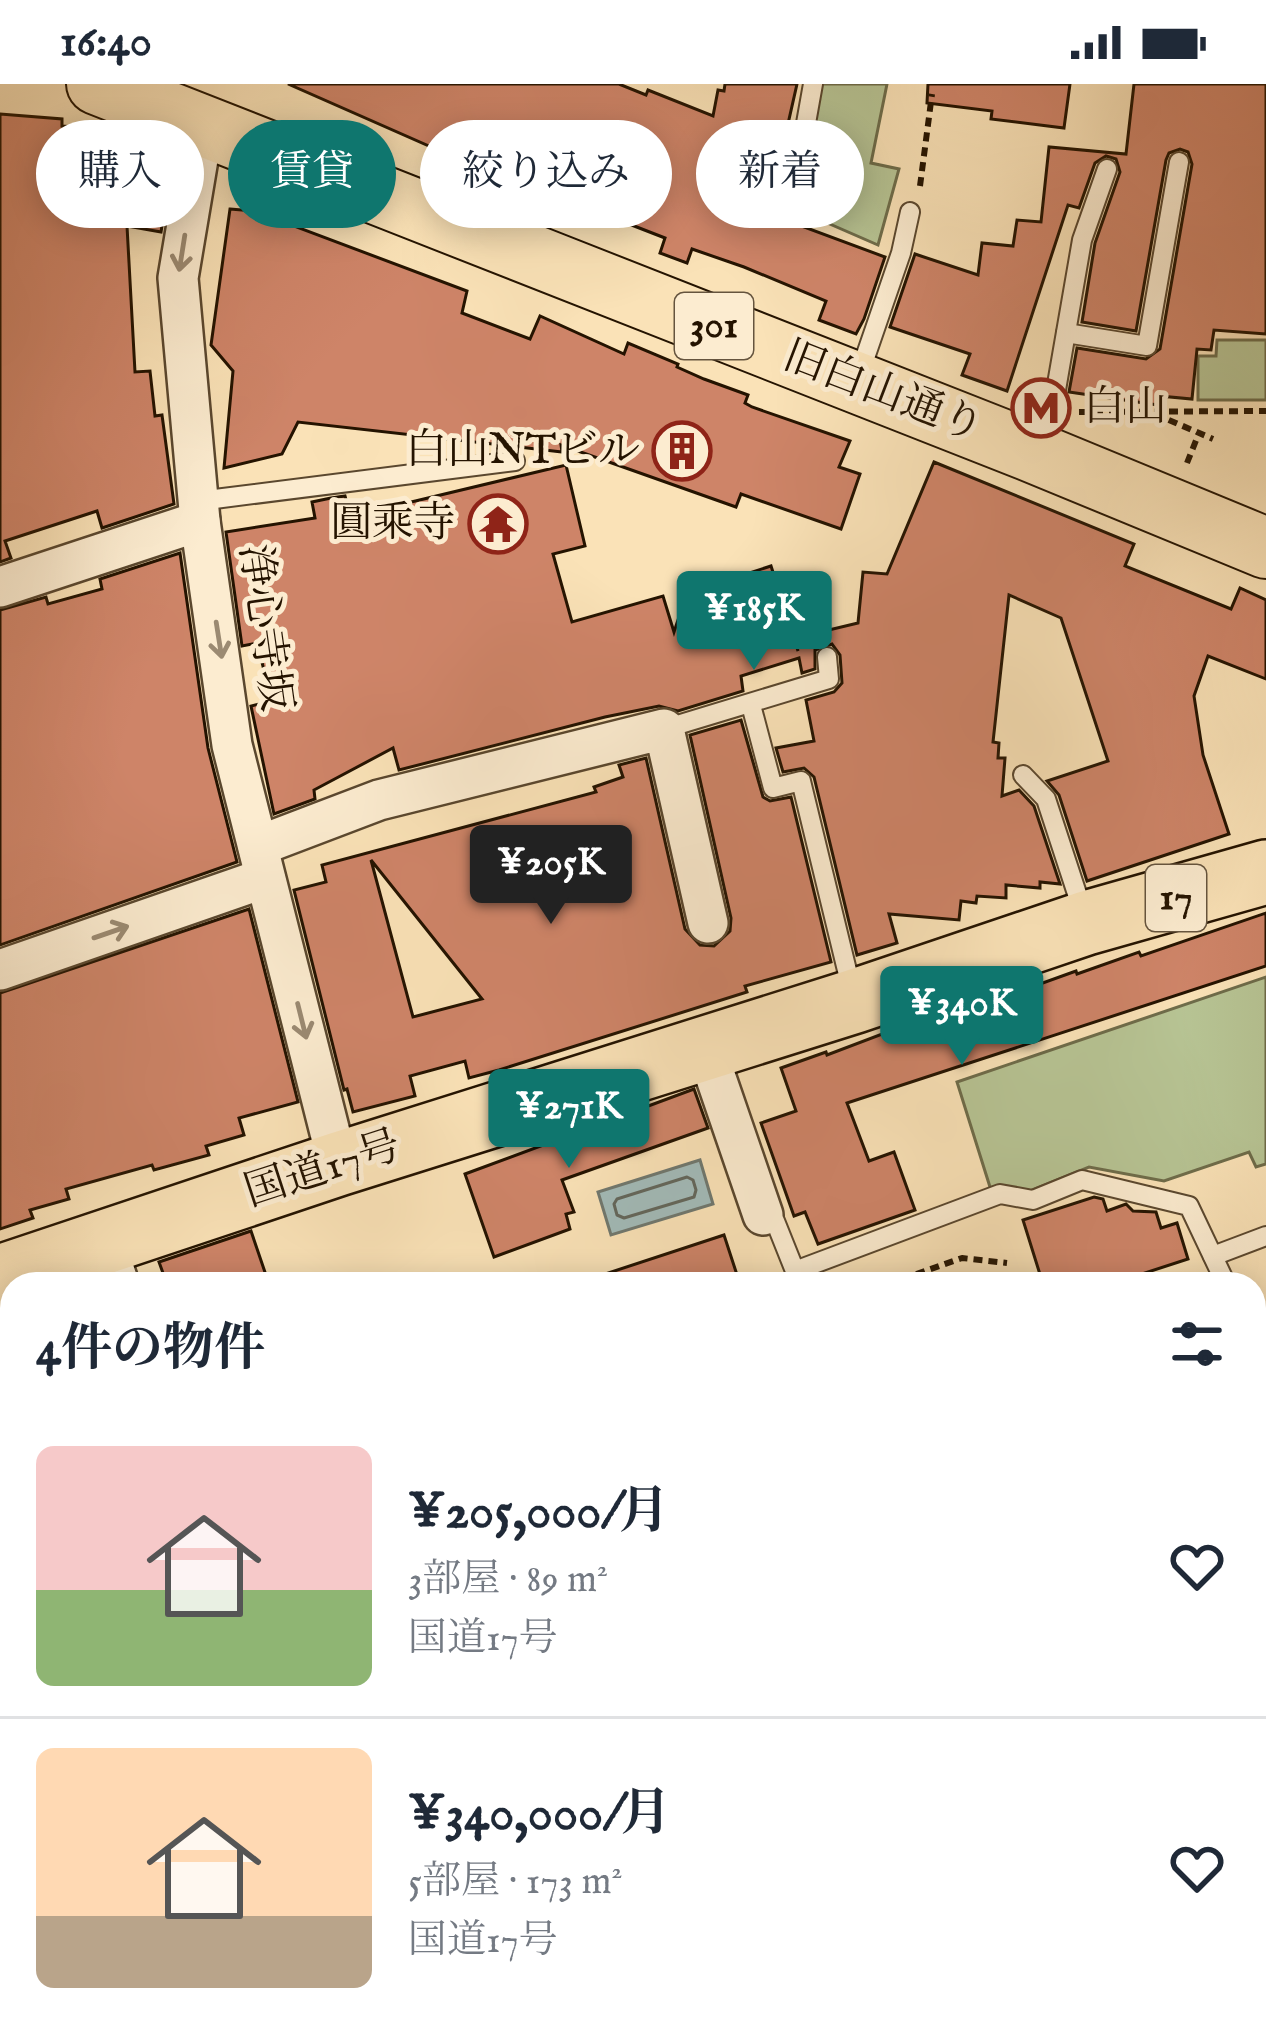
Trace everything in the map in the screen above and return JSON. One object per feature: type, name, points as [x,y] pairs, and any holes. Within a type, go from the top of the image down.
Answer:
[{"type":"highway","name":"国道17号","points":[[40,1272],[112,1263],[338,1164],[1086,923],[1266,872]]},
{"type":"main road","name":"旧白山通り","points":[[97,84],[163,92],[252,148],[856,382],[1040,431],[1266,548]]},
{"type":"street","name":"浄心寺坂","points":[[163,92],[198,159],[178,278],[200,511],[232,745],[338,1164]]},
{"type":"street","points":[[0,587],[200,511]]},
{"type":"street","points":[[0,970],[262,862],[380,800],[664,729],[708,923]]},
{"type":"street","points":[[705,1046],[764,1215]]},
{"type":"lane","points":[[806,120],[813,84]]},
{"type":"lane","points":[[1066,333],[1147,346],[1179,162]]},
{"type":"lane","points":[[1040,431],[1066,333],[1082,240],[1107,169]]},
{"type":"lane","points":[[856,382],[901,253],[910,212]]},
{"type":"lane","points":[[200,511],[515,460]]},
{"type":"lane","points":[[664,729],[830,680],[827,657]]},
{"type":"lane","points":[[751,705],[773,788],[801,781],[855,1001]]},
{"type":"lane","points":[[1023,775],[1046,800],[1086,923]]},
{"type":"lane","points":[[764,1215],[775,1220],[795,1271],[1000,1193],[1033,1200],[1082,1180],[1189,1206],[1220,1272]]},
{"type":"lane","points":[[1213,1256],[1266,1236]]},
{"type":"path","points":[[910,212],[920,187],[932,94]]},
{"type":"path","points":[[1040,431],[1149,412],[1266,411]]},
{"type":"path","points":[[1149,412],[1213,439]]},
{"type":"path","points":[[1182,475],[1199,433]]},
{"type":"path","points":[[922,1272],[962,1258],[1007,1263]]},
{"type":"green space","points":[[820,84],[887,84],[871,163],[899,169],[878,245],[839,228],[864,228],[864,120],[815,120]]},
{"type":"green space","points":[[1217,340],[1266,340],[1266,400],[1198,400],[1198,356],[1216,356]]},
{"type":"green space","points":[[1266,977],[1266,1164],[1256,1167],[1249,1152],[1164,1181],[1089,1167],[1030,1191],[990,1187],[957,1082]]},
{"type":"water","points":[[700,1160],[713,1204],[611,1235],[598,1192]]},
{"type":"building","points":[[288,84],[619,84],[646,95],[648,90],[713,116],[718,90],[724,91],[725,84],[797,84],[789,120],[696,120],[696,228],[807,228],[885,257],[856,334],[819,320],[826,301],[744,267],[692,249],[687,263],[660,253],[665,238],[639,228],[672,228],[672,120],[420,120],[420,142],[396,132],[396,120],[370,120]]},
{"type":"building","points":[[928,84],[1070,84],[1064,128],[991,119],[992,111],[927,103]]},
{"type":"building","points":[[1134,84],[1266,84],[1266,334],[1214,330],[1211,350],[1197,349],[1192,399],[1159,396],[1158,405],[1069,392],[1077,348],[1146,359],[1160,349],[1192,164],[1188,152],[1180,149],[1169,153],[1166,160],[1136,331],[1082,322],[1095,243],[1120,172],[1116,159],[1106,156],[1095,163],[1079,208],[1068,205],[1007,391],[962,375],[970,354],[890,327],[915,254],[978,275],[982,243],[1013,246],[1017,220],[1041,222],[1049,147],[1126,154]]},
{"type":"building","points":[[0,114],[62,119],[36,120],[36,228],[127,228],[135,372],[150,371],[155,416],[162,415],[174,504],[102,528],[97,511],[5,541],[11,558],[0,562]]},
{"type":"building","points":[[228,223],[228,228],[299,228],[467,291],[462,313],[530,339],[540,316],[624,354],[628,343],[678,364],[748,395],[745,403],[752,407],[850,441],[839,467],[860,474],[841,529],[741,494],[736,507],[561,445],[562,452],[298,422],[282,454],[224,468],[233,371],[211,345]]},
{"type":"building","points":[[934,462],[1134,544],[1125,566],[1231,609],[1240,588],[1266,600],[1266,679],[1208,656],[1194,696],[1203,755],[1229,834],[1087,881],[1059,795],[1047,781],[1108,761],[1061,618],[1009,595],[993,742],[999,743],[998,758],[1005,758],[1002,796],[1019,790],[1034,806],[1060,884],[1040,882],[1040,888],[1006,885],[1006,898],[977,896],[976,903],[961,901],[959,920],[889,914],[897,943],[857,955],[814,777],[804,768],[783,772],[776,748],[814,741],[806,700],[834,692],[842,683],[840,655],[832,644],[815,650],[815,669],[802,673],[799,658],[741,676],[743,691],[678,711],[659,706],[605,717],[399,770],[393,748],[314,790],[315,799],[274,814],[251,706],[272,701],[257,643],[242,646],[226,532],[315,518],[312,502],[331,498],[345,496],[348,507],[377,503],[382,509],[566,465],[585,546],[553,554],[572,622],[663,596],[674,632],[687,593],[771,566],[798,651],[795,638],[858,623],[863,572],[887,574]]},
{"type":"building","points":[[180,553],[208,748],[237,862],[0,945],[0,610],[46,597],[48,604],[102,589],[100,579]]},
{"type":"building","points":[[741,720],[763,797],[770,801],[791,797],[831,962],[745,986],[747,992],[499,1070],[469,1078],[465,1061],[410,1076],[415,1096],[353,1112],[294,890],[326,882],[322,865],[596,792],[594,787],[623,777],[619,765],[646,758],[685,929],[700,945],[714,946],[730,931],[731,918],[690,735]],"holes":[[[371,860],[482,999],[413,1017]]]},
{"type":"building","points":[[249,909],[298,1102],[239,1118],[244,1135],[206,1146],[209,1155],[66,1189],[69,1199],[30,1210],[33,1218],[0,1229],[0,993]]},
{"type":"building","points":[[1266,913],[1266,966],[847,1103],[869,1161],[894,1152],[915,1210],[818,1244],[805,1212],[794,1216],[761,1123],[796,1111],[781,1068]]},
{"type":"building","points":[[694,1089],[708,1128],[562,1180],[574,1212],[566,1214],[570,1229],[494,1257],[465,1174]]},
{"type":"building","points":[[1094,1197],[1103,1199],[1107,1211],[1126,1204],[1133,1211],[1156,1212],[1161,1228],[1177,1223],[1188,1259],[1148,1272],[1039,1272],[1023,1220]]},
{"type":"building","points":[[251,1231],[265,1272],[163,1272],[159,1262]]},
{"type":"building","points":[[724,1235],[736,1272],[611,1272]]},
{"type":"place","name":"白山","points":[[1041,408]]},
{"type":"place","name":"白山NTビル","points":[[682,451]]},
{"type":"place","name":"圓乘寺","points":[[498,524]]}]
